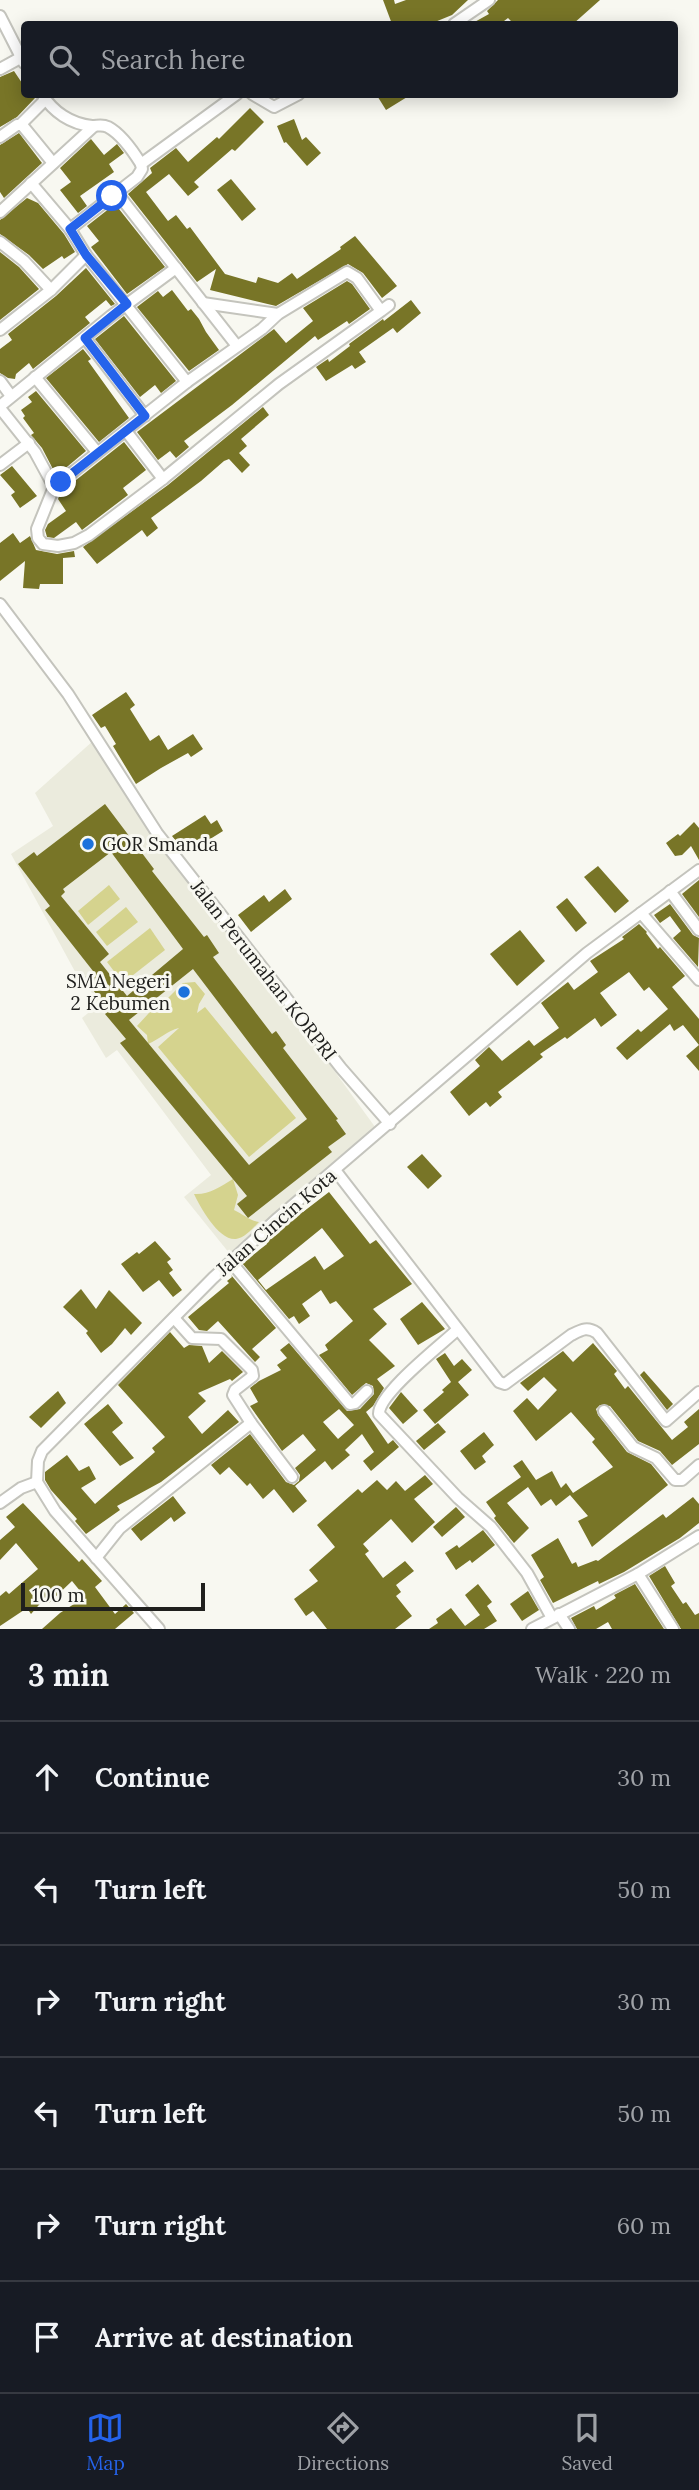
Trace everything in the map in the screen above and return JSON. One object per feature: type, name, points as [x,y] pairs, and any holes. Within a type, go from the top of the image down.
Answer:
[{"type":"street","points":[[458,21],[489,0]]},
{"type":"street","points":[[0,16],[21,56]]},
{"type":"street","points":[[0,69],[21,61]]},
{"type":"street","points":[[0,137],[20,125],[43,98]]},
{"type":"street","points":[[45,98],[66,118],[94,126],[105,125],[117,134],[141,163],[142,169],[137,177],[70,229]]},
{"type":"street","points":[[141,163],[231,98]]},
{"type":"street","points":[[259,98],[274,107],[291,98]]},
{"type":"street","points":[[20,125],[24,126],[53,163]]},
{"type":"street","points":[[0,212],[94,126]]},
{"type":"street","points":[[31,183],[70,229],[86,255],[187,382]]},
{"type":"street","points":[[117,193],[237,346]]},
{"type":"street","points":[[0,242],[24,261],[51,290]]},
{"type":"street","points":[[1,326],[51,290],[86,255]]},
{"type":"street","points":[[54,487],[29,443],[0,407],[127,304],[176,268]]},
{"type":"street","points":[[347,272],[357,278],[385,308],[279,384],[163,479],[89,535],[74,543],[58,546],[43,544],[38,538],[37,529],[54,487],[278,314],[347,272]]},
{"type":"street","points":[[203,303],[278,314]]},
{"type":"street","points":[[85,338],[145,416]]},
{"type":"street","points":[[35,377],[97,452]]},
{"type":"street","points":[[0,381],[11,396]]},
{"type":"street","points":[[126,431],[163,479]]},
{"type":"street","points":[[0,465],[29,443]]},
{"type":"street","name":"Jalan Perumahan KORPRI","points":[[0,604],[68,694],[157,832],[341,1068],[390,1124]]},
{"type":"street","name":"Jalan Cincin Kota","points":[[37,1482],[37,1461],[42,1451],[278,1217],[587,953],[699,870]]},
{"type":"street","points":[[670,891],[699,930]]},
{"type":"street","points":[[641,913],[699,980]]},
{"type":"street","points":[[335,1171],[499,1382],[503,1384],[571,1335],[583,1328],[591,1328],[666,1421],[699,1392]]},
{"type":"street","points":[[231,1262],[350,1404],[355,1403],[367,1391]]},
{"type":"street","points":[[174,1318],[192,1338],[221,1339],[252,1370],[253,1376],[233,1393],[251,1423],[292,1477]]},
{"type":"street","points":[[457,1330],[402,1378],[384,1399],[379,1413],[458,1498],[491,1527],[527,1573],[555,1616],[569,1629]]},
{"type":"street","points":[[604,1411],[633,1447],[656,1458],[676,1479],[682,1480],[699,1465]]},
{"type":"street","points":[[96,1558],[120,1528],[251,1423]]},
{"type":"street","points":[[0,1503],[21,1488],[37,1482],[55,1511],[159,1629]]},
{"type":"street","points":[[533,1629],[638,1574],[699,1536]]},
{"type":"street","points":[[638,1574],[673,1629]]},
{"type":"shaded area","name":"SMA Negeri 2 Kebumen","points":[[94,740],[378,1131],[234,1259],[184,1197],[211,1175],[117,1050],[106,1058],[82,1018],[98,1005],[84,978],[78,977],[11,854],[53,826],[35,793]]},
{"type":"shaded area","points":[[109,885],[120,899],[88,925],[78,911]]},
{"type":"shaded area","points":[[126,907],[138,922],[107,946],[96,932]]},
{"type":"shaded area","points":[[150,928],[165,950],[123,983],[107,962]]},
{"type":"shaded area","points":[[195,982],[205,994],[197,1013],[205,1007],[296,1118],[249,1157],[158,1047],[179,1028],[148,1044],[147,1035],[137,1026],[159,1002],[164,1002],[183,983]]},
{"type":"shaded area","points":[[233,1179],[238,1195],[234,1210],[259,1222],[246,1235],[236,1239],[223,1235],[217,1229],[194,1194],[210,1192]]},
{"type":"building","points":[[383,0],[394,0],[395,4],[406,0],[468,0],[452,15],[437,21],[391,21]]},
{"type":"building","points":[[498,0],[600,0],[576,21],[511,21],[508,18],[504,21],[476,21],[489,14],[487,11]]},
{"type":"building","points":[[14,71],[21,82],[21,98],[35,98],[17,117],[0,127],[0,77]]},
{"type":"building","points":[[378,98],[406,98],[386,110]]},
{"type":"building","points":[[250,108],[264,122],[235,151],[232,149],[194,182],[199,187],[188,196],[169,174],[146,192],[168,221],[176,215],[187,229],[190,227],[225,274],[256,283],[258,277],[278,283],[292,273],[297,279],[341,249],[340,247],[355,236],[397,286],[382,298],[363,273],[348,264],[276,306],[210,290],[216,269],[197,282],[128,194],[152,173],[150,168],[176,148],[188,162],[217,137],[219,139]]},
{"type":"building","points":[[294,119],[302,140],[306,137],[321,153],[307,166],[286,142],[284,143],[277,126]]},
{"type":"building","points":[[19,133],[42,163],[4,198],[0,192],[0,145]]},
{"type":"building","points":[[91,139],[104,155],[117,144],[124,153],[109,164],[114,172],[80,196],[87,206],[78,213],[60,190],[71,182],[60,168]]},
{"type":"building","points":[[231,179],[256,209],[242,221],[217,190]]},
{"type":"building","points":[[27,198],[38,203],[75,252],[64,259],[62,256],[43,269],[0,234],[0,220]]},
{"type":"building","points":[[115,204],[165,267],[127,294],[91,247],[99,241],[87,226]]},
{"type":"building","points":[[0,252],[19,267],[39,289],[0,320]]},
{"type":"building","points":[[86,268],[115,304],[111,306],[106,300],[85,317],[90,323],[33,369],[29,363],[16,374],[15,379],[0,373],[0,349],[12,340],[8,334]]},
{"type":"building","points":[[347,281],[370,309],[349,324],[347,321],[318,340],[315,336],[184,441],[189,447],[176,458],[170,451],[158,460],[137,432],[274,329],[286,343],[313,321],[303,308]]},
{"type":"building","points":[[172,290],[188,311],[191,309],[199,319],[219,350],[189,371],[137,307],[158,291],[163,297]]},
{"type":"building","points":[[411,300],[421,313],[397,333],[393,328],[359,352],[366,362],[355,369],[352,365],[326,381],[316,367],[328,359],[329,362],[350,346],[349,344]]},
{"type":"building","points":[[124,316],[176,381],[161,393],[155,385],[140,397],[95,339]]},
{"type":"building","points":[[83,349],[91,359],[88,361],[129,418],[99,442],[46,378]]},
{"type":"building","points":[[36,391],[86,451],[62,471],[60,469],[55,473],[42,448],[31,435],[34,433],[23,418],[25,416],[21,410],[32,402],[28,397]]},
{"type":"building","points":[[263,407],[269,415],[241,439],[247,446],[239,453],[250,465],[242,473],[229,459],[224,461],[151,518],[158,528],[147,537],[142,530],[97,564],[83,547],[168,485]]},
{"type":"building","points":[[124,442],[146,470],[123,488],[128,495],[82,530],[76,522],[54,538],[47,537],[45,530],[48,524],[66,511],[58,499],[61,492]]},
{"type":"building","points":[[12,466],[37,496],[20,508],[11,495],[15,492],[0,475]]},
{"type":"building","points":[[13,533],[20,543],[30,536],[36,550],[57,554],[74,551],[75,557],[63,558],[63,584],[40,584],[39,589],[23,588],[25,561],[0,581],[0,543]]},
{"type":"building","points":[[126,692],[135,705],[130,709],[150,741],[159,735],[168,750],[193,734],[203,749],[191,757],[188,753],[136,784],[113,746],[116,744],[105,726],[101,728],[92,715]]},
{"type":"building","points":[[105,804],[154,869],[152,871],[204,937],[207,935],[219,953],[213,957],[272,1034],[276,1031],[286,1045],[283,1048],[338,1119],[336,1120],[346,1134],[328,1147],[332,1152],[248,1218],[237,1204],[247,1196],[120,1043],[126,1039],[105,1014],[109,1011],[84,978],[93,971],[45,910],[50,906],[18,864],[34,852],[37,856]],"holes":[[[111,852],[183,949],[127,996],[100,962],[109,954],[61,896],[65,892],[63,889]],[[193,969],[307,1119],[249,1165],[129,1020]]]},
{"type":"building","points":[[205,815],[211,824],[217,820],[223,831],[186,854],[172,836]]},
{"type":"building","points":[[694,822],[699,828],[699,860],[691,846],[682,855],[675,856],[666,843],[678,834],[680,836]]},
{"type":"building","points":[[598,866],[629,901],[615,913],[584,877]]},
{"type":"building","points":[[699,880],[699,917],[682,894]]},
{"type":"building","points":[[285,889],[292,899],[251,932],[238,915],[264,895],[269,902]]},
{"type":"building","points":[[567,898],[587,923],[576,932],[556,907]]},
{"type":"building","points":[[670,904],[693,935],[699,938],[698,967],[673,938],[681,931],[670,916],[660,923],[654,915]]},
{"type":"building","points":[[639,924],[658,949],[660,947],[685,976],[672,987],[699,1019],[699,1045],[683,1025],[674,1031],[670,1024],[627,1060],[616,1048],[638,1029],[641,1032],[668,1009],[649,987],[644,991],[629,972],[600,993],[617,1015],[601,1027],[595,1018],[567,1039],[565,1037],[540,1054],[543,1057],[498,1092],[502,1097],[490,1107],[486,1102],[469,1116],[450,1092],[480,1066],[475,1060],[489,1047],[502,1061],[529,1040],[534,1046],[559,1028],[541,1003],[568,982],[574,990],[598,972],[590,961],[624,939],[622,937]]},
{"type":"building","points":[[520,930],[545,961],[517,986],[490,954]]},
{"type":"building","points":[[699,1045],[699,1071],[686,1056]]},
{"type":"building","points":[[422,1154],[442,1176],[428,1189],[407,1167]]},
{"type":"building","points":[[329,1192],[370,1244],[376,1240],[412,1284],[373,1309],[387,1324],[369,1340],[395,1366],[377,1379],[384,1388],[366,1412],[388,1444],[393,1440],[399,1447],[371,1471],[363,1461],[374,1452],[362,1434],[345,1450],[350,1455],[332,1470],[325,1461],[295,1486],[307,1501],[293,1513],[274,1489],[263,1499],[250,1483],[247,1486],[229,1467],[220,1475],[211,1465],[250,1434],[286,1482],[294,1485],[299,1481],[300,1475],[295,1468],[316,1450],[303,1434],[282,1451],[250,1406],[258,1402],[250,1388],[281,1370],[277,1365],[287,1358],[280,1350],[289,1343],[347,1411],[360,1409],[374,1394],[373,1386],[366,1383],[352,1395],[319,1355],[328,1350],[325,1345],[353,1321],[336,1301],[330,1304],[321,1290],[302,1304],[310,1316],[299,1324],[294,1316],[289,1319],[242,1263],[267,1244],[265,1241],[301,1210],[303,1212]],"holes":[[[322,1228],[344,1256],[324,1270],[315,1256],[266,1290],[258,1280]],[[339,1409],[354,1425],[338,1439],[323,1422]]]},
{"type":"building","points":[[155,1241],[171,1259],[167,1262],[173,1270],[169,1273],[182,1290],[173,1297],[159,1280],[143,1292],[121,1264]]},
{"type":"building","points":[[231,1275],[276,1328],[252,1349],[260,1357],[255,1362],[218,1321],[207,1331],[199,1330],[188,1317],[229,1283],[227,1281]]},
{"type":"building","points":[[81,1289],[96,1309],[109,1290],[142,1323],[131,1335],[125,1328],[101,1353],[86,1333],[88,1331],[63,1307]]},
{"type":"building","points":[[422,1302],[445,1329],[418,1345],[400,1319]]},
{"type":"building","points":[[170,1332],[184,1348],[189,1345],[202,1346],[209,1363],[222,1351],[243,1372],[232,1381],[230,1379],[198,1393],[206,1401],[188,1417],[202,1434],[228,1410],[239,1422],[161,1482],[117,1506],[120,1510],[86,1534],[75,1521],[77,1519],[51,1490],[45,1480],[45,1472],[67,1455],[79,1471],[89,1466],[96,1479],[81,1488],[95,1504],[155,1452],[152,1448],[165,1437],[118,1385]]},
{"type":"building","points":[[593,1343],[617,1371],[614,1374],[625,1389],[628,1386],[672,1440],[688,1427],[684,1422],[699,1409],[699,1444],[672,1465],[660,1451],[638,1441],[610,1406],[600,1405],[596,1409],[598,1415],[627,1452],[651,1464],[668,1485],[592,1547],[578,1521],[588,1516],[570,1495],[556,1506],[551,1499],[541,1506],[528,1487],[507,1503],[529,1528],[514,1543],[496,1521],[496,1516],[486,1502],[521,1477],[513,1466],[522,1460],[536,1480],[552,1471],[561,1488],[566,1483],[573,1493],[613,1467],[592,1442],[595,1439],[571,1412],[536,1441],[513,1411],[527,1398],[538,1410],[557,1390],[544,1377],[528,1391],[520,1383],[563,1351],[573,1362]]},
{"type":"building","points":[[445,1353],[454,1366],[462,1359],[472,1370],[458,1382],[469,1395],[435,1424],[423,1410],[444,1392],[442,1390],[451,1382],[436,1359]]},
{"type":"building","points":[[644,1371],[673,1404],[667,1410],[640,1375]]},
{"type":"building","points":[[58,1391],[66,1403],[41,1428],[29,1417]]},
{"type":"building","points":[[401,1392],[418,1411],[403,1424],[389,1408]]},
{"type":"building","points":[[108,1404],[123,1423],[112,1432],[134,1458],[120,1466],[84,1424]]},
{"type":"building","points":[[438,1423],[446,1432],[424,1450],[416,1441]]},
{"type":"building","points":[[484,1432],[494,1445],[482,1456],[486,1462],[475,1470],[460,1451]]},
{"type":"building","points":[[425,1475],[433,1484],[414,1499],[435,1522],[412,1543],[391,1519],[363,1544],[369,1551],[365,1554],[383,1578],[405,1561],[414,1571],[396,1585],[401,1592],[396,1596],[412,1616],[395,1629],[327,1629],[313,1611],[306,1616],[294,1599],[318,1581],[309,1570],[335,1547],[317,1525],[358,1489],[362,1493],[377,1480],[387,1490],[396,1481],[405,1491]]},
{"type":"building","points":[[173,1496],[186,1513],[174,1522],[171,1517],[141,1541],[131,1529]]},
{"type":"building","points":[[693,1497],[699,1504],[699,1523],[680,1538],[624,1572],[599,1584],[598,1581],[553,1603],[540,1580],[544,1577],[531,1555],[558,1538],[572,1564],[576,1562],[578,1567],[598,1561],[663,1514],[666,1518]]},
{"type":"building","points":[[23,1503],[79,1562],[82,1559],[102,1581],[95,1587],[115,1614],[126,1604],[134,1613],[115,1629],[42,1629],[85,1597],[72,1581],[49,1603],[45,1598],[31,1614],[27,1608],[0,1626],[0,1596],[6,1591],[9,1594],[38,1569],[16,1543],[0,1560],[0,1540],[15,1527],[6,1517]]},
{"type":"building","points":[[456,1507],[465,1517],[442,1537],[433,1527]]},
{"type":"building","points":[[483,1530],[495,1545],[472,1563],[470,1560],[456,1570],[445,1553],[457,1545],[459,1548]]},
{"type":"building","points":[[665,1566],[675,1583],[671,1586],[683,1604],[686,1602],[695,1615],[699,1613],[699,1629],[681,1629],[649,1576]]},
{"type":"building","points":[[478,1584],[492,1602],[487,1606],[497,1621],[484,1629],[429,1629],[438,1623],[436,1619],[451,1608],[465,1626],[480,1615],[465,1595]]},
{"type":"building","points":[[635,1584],[664,1629],[612,1629],[608,1622],[596,1629],[577,1629],[571,1618],[594,1606],[596,1610],[616,1598],[614,1595]]},
{"type":"building","points":[[528,1591],[539,1610],[522,1621],[510,1604]]},
{"type":"place","name":"GOR Smanda","points":[[88,844]]},
{"type":"place","name":"SMA Negeri 2 Kebumen","points":[[184,992]]},
{"type":"route","points":[[61,482],[145,416],[85,338],[127,304],[86,255],[70,229],[112,196]]}]
